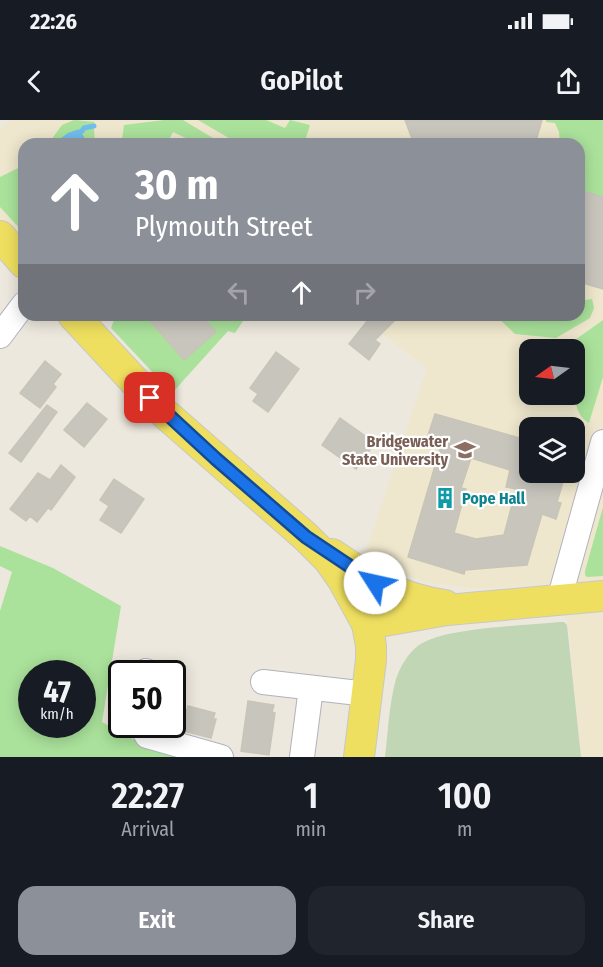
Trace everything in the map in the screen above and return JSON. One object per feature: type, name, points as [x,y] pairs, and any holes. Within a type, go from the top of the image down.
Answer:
[{"type":"main road","points":[[0,236],[18,256]]},
{"type":"main road","points":[[79,321],[163,412],[306,537],[343,580],[367,624],[371,646],[368,694],[359,757]]},
{"type":"main road","points":[[306,537],[375,583],[393,591],[424,602],[478,607]]},
{"type":"main road","points":[[367,624],[447,610],[603,596]]},
{"type":"street","points":[[0,336],[18,312]]},
{"type":"street","points":[[559,600],[603,442]]},
{"type":"street","points":[[263,682],[368,694]]},
{"type":"street","points":[[302,757],[311,688]]},
{"type":"street","points":[[154,738],[221,757]]},
{"type":"shaded area","name":"Bridgewater State University","points":[[10,120],[603,120],[603,757],[581,757],[568,622],[542,585],[476,589],[425,582],[397,572],[366,552],[427,368],[365,321],[585,321],[585,138],[18,138],[18,242],[0,223],[0,130]]},
{"type":"green space","points":[[74,120],[95,122],[90,127],[94,129],[95,138],[52,138],[62,125]]},
{"type":"green space","points":[[183,120],[213,138],[186,138],[173,132],[170,138],[122,138],[124,125]]},
{"type":"green space","points":[[198,120],[266,120],[285,128],[290,120],[310,125],[306,138],[229,138]]},
{"type":"green space","points":[[546,120],[603,120],[603,197],[585,192],[585,138],[560,138],[555,123],[546,122]]},
{"type":"green space","points":[[18,168],[18,226],[0,207],[0,177]]},
{"type":"green space","points":[[592,299],[594,308],[590,318],[585,321],[585,300]]},
{"type":"green space","points":[[603,320],[603,377],[589,423],[585,417],[582,417],[576,405],[585,405],[585,339],[576,339]]},
{"type":"green space","points":[[114,321],[150,321],[184,360],[216,332],[206,321],[243,321],[235,333],[228,331],[172,393],[111,328]]},
{"type":"green space","points":[[501,321],[585,321],[556,338],[515,334]]},
{"type":"green space","points":[[603,507],[603,576],[587,577],[585,571]]},
{"type":"green space","points":[[0,546],[53,568],[121,606],[112,660],[108,660],[108,685],[102,722],[108,725],[108,738],[131,738],[153,750],[177,757],[0,757],[0,611],[12,572],[0,566]]},
{"type":"green space","points":[[564,622],[567,625],[581,757],[385,757],[390,708],[396,679],[405,660],[419,645],[447,634],[506,626]]},
{"type":"water","points":[[79,129],[84,138],[61,138]]},
{"type":"building","points":[[405,120],[542,120],[537,138],[412,138]]},
{"type":"building","points":[[585,192],[603,197],[603,289],[585,284]]},
{"type":"building","points":[[150,321],[206,321],[216,332],[184,360]]},
{"type":"building","points":[[367,321],[394,321],[375,340],[380,344],[369,360],[349,344]]},
{"type":"building","points":[[276,352],[299,369],[268,412],[253,401],[258,394],[250,388]]},
{"type":"building","points":[[45,361],[61,374],[53,384],[56,387],[40,408],[20,393]]},
{"type":"building","points":[[87,403],[107,419],[84,447],[64,430]]},
{"type":"building","points":[[47,405],[57,412],[21,462],[9,453]]},
{"type":"building","name":"Pope Hall","points":[[435,414],[519,438],[519,483],[563,483],[557,502],[561,503],[556,519],[542,514],[527,565],[465,570],[464,574],[408,557],[440,449],[425,445]],"holes":[[[471,458],[510,470],[506,487],[516,489],[504,535],[476,539],[454,533],[466,489],[461,488]]]},
{"type":"building","points":[[340,418],[375,443],[356,469],[322,445]]},
{"type":"building","points":[[61,465],[75,477],[51,510],[48,508],[37,522],[30,516],[26,521],[10,509],[38,473],[50,480]]},
{"type":"building","points":[[114,479],[144,499],[121,533],[100,520],[109,506],[100,500]]},
{"type":"building","points":[[248,701],[274,705],[269,755],[241,751]]},
{"type":"building","points":[[188,706],[215,713],[213,719],[216,719],[211,738],[186,732]]},
{"type":"waterway","points":[[82,131],[84,128],[94,126]]},
{"type":"place","name":"Bridgewater State University","points":[[465,450]]},
{"type":"place","name":"Pope Hall","points":[[445,498]]},
{"type":"route","points":[[150,398],[163,412],[306,537],[375,583]]}]
